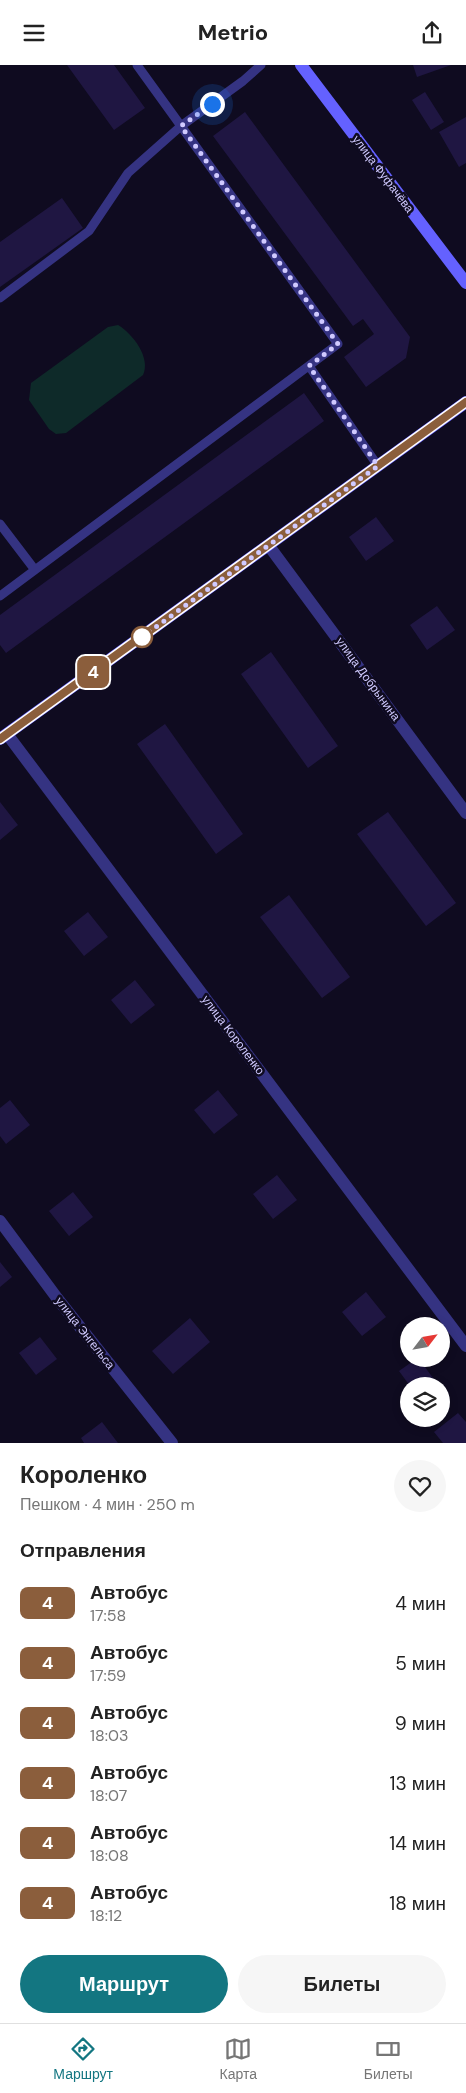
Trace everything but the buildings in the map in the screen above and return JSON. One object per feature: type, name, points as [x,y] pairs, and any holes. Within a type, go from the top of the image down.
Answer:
[{"type":"main road","name":"улица Фуфачёва","points":[[301,65],[466,283]]},
{"type":"main road","points":[[2,732],[269,546],[466,403]]},
{"type":"street","name":"улица Добрынина","points":[[269,546],[466,813]]},
{"type":"street","name":"улица Короленко","points":[[2,732],[466,1346]]},
{"type":"street","name":"улица Энгельса","points":[[0,1221],[172,1443]]},
{"type":"lane","points":[[0,596],[338,344],[137,65]]},
{"type":"lane","points":[[0,298],[89,231],[128,173],[181,126],[261,65]]},
{"type":"lane","points":[[309,366],[378,466]]},
{"type":"lane","points":[[0,524],[35,570]]},
{"type":"green space","points":[[118,325],[135,340],[143,354],[145,368],[143,375],[66,433],[56,434],[49,429],[29,400],[31,383],[108,327]]},
{"type":"bus line","name":"4","points":[[0,739],[466,402]]},
{"type":"route","points":[[142,637],[378,466],[309,366],[338,344],[181,126],[212,104]]}]
